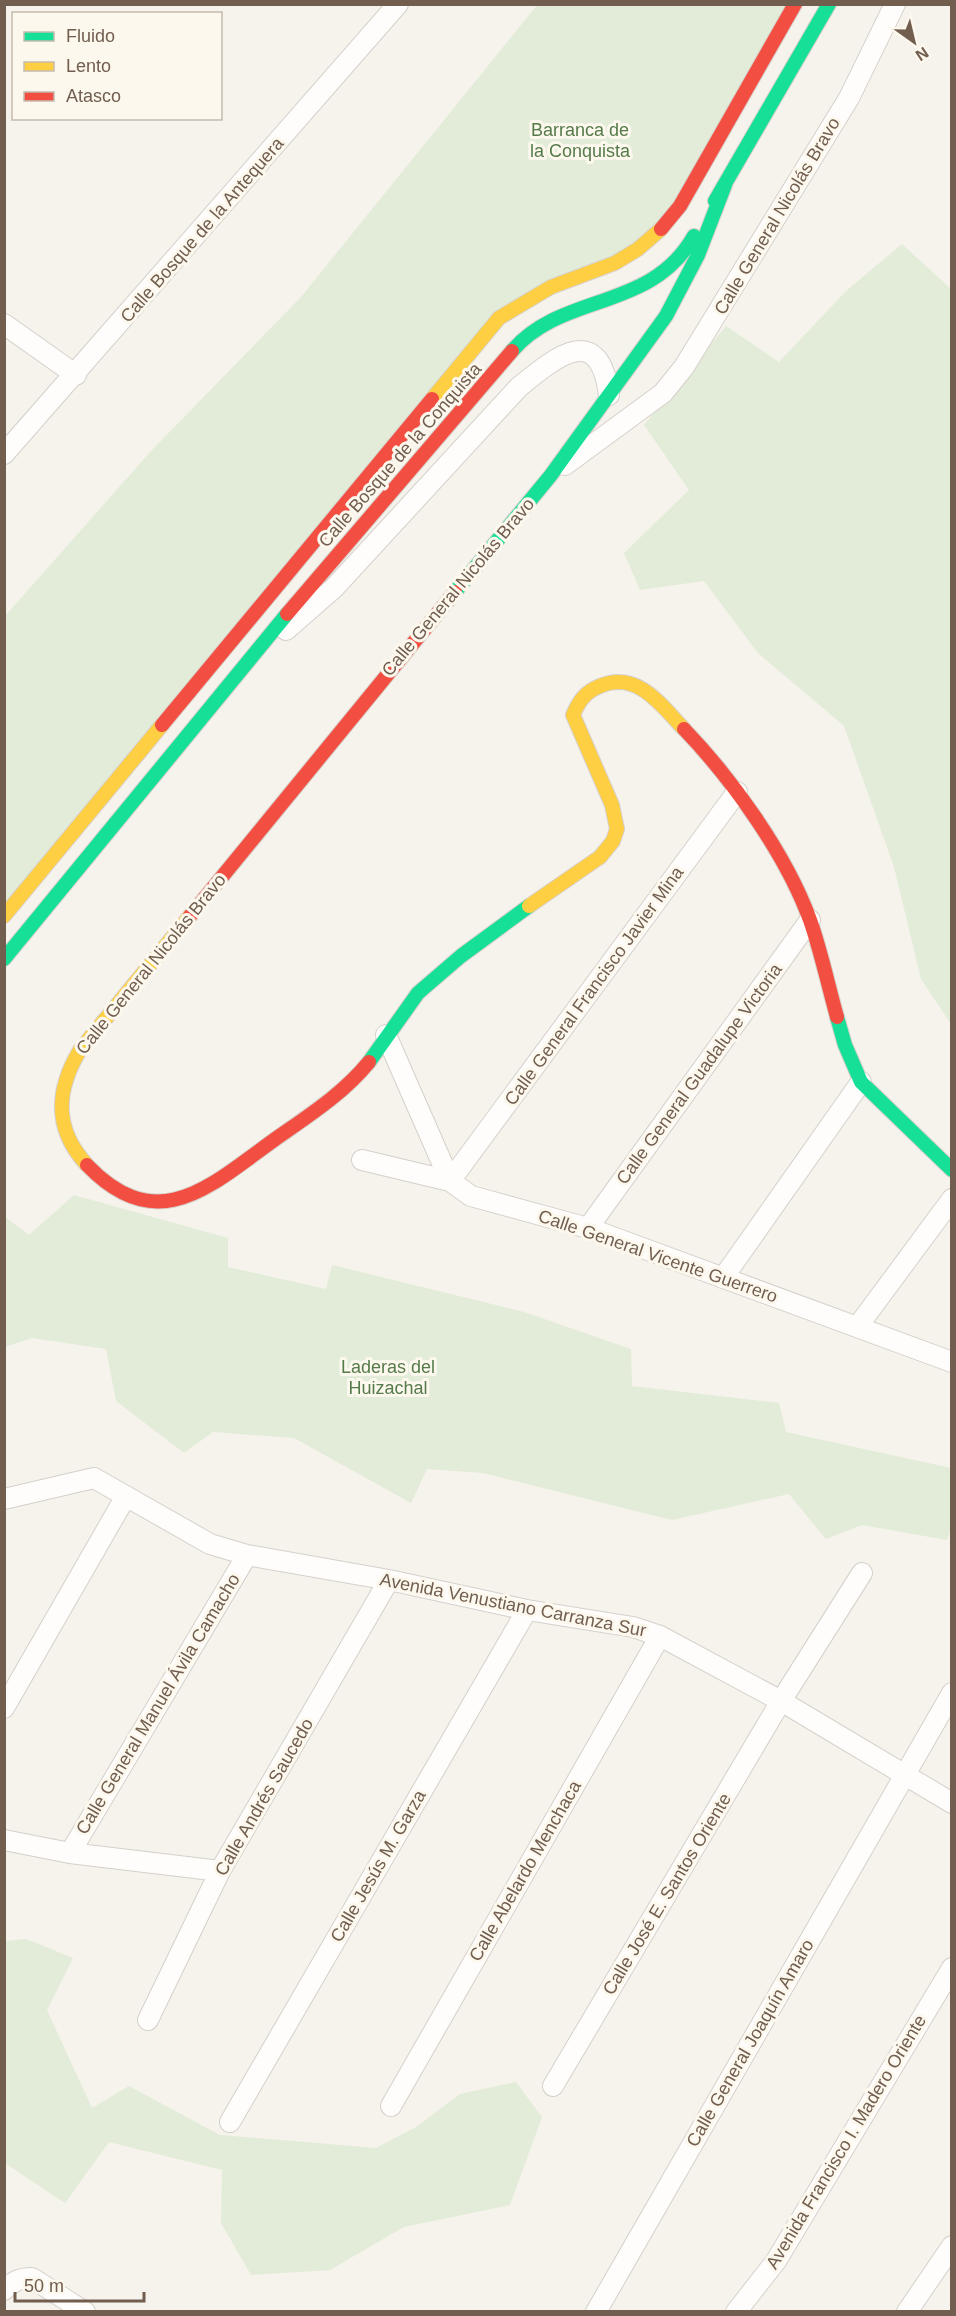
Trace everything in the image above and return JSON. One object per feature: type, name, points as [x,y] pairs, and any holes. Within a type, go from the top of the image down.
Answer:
[{"type":"street","name":"Calle Bosque de la Antequera","points":[[4,454],[76,375],[398,4]]},
{"type":"street","name":"Calle Bosque de la Conquista","points":[[4,916],[500,318],[551,287],[615,263],[660,231],[680,206],[795,4]]},
{"type":"street","name":"Calle Bosque de la Conquista","points":[[4,959],[241,668],[518,345],[561,316],[627,294],[656,279],[686,252],[829,4]]},
{"type":"street","name":"Calle General Nicolás Bravo","points":[[551,475],[663,393],[684,367],[849,98],[895,4]]},
{"type":"street","name":"Calle General Nicolás Bravo","points":[[725,185],[698,255],[666,316],[551,475],[80,1050],[65,1079],[62,1112],[68,1136],[80,1158],[98,1178],[124,1194],[151,1202],[182,1198],[210,1187],[339,1094],[368,1065],[386,1035],[416,994],[462,956],[600,857],[611,844],[616,829],[615,812],[579,735],[573,714],[579,700],[592,690],[609,682],[625,681],[646,690],[673,715],[737,792]]},
{"type":"street","points":[[4,324],[76,375]]},
{"type":"street","points":[[241,668],[334,588],[519,387],[547,364],[565,353],[579,350],[592,354],[601,362],[609,395]]},
{"type":"street","points":[[737,792],[789,873],[810,920],[845,1045],[861,1082],[951,1170]]},
{"type":"street","name":"Calle General Francisco Javier Mina","points":[[450,1181],[737,792]]},
{"type":"street","name":"Calle General Guadalupe Victoria","points":[[588,1228],[810,920]]},
{"type":"street","points":[[386,1035],[450,1181]]},
{"type":"street","points":[[723,1278],[861,1082]]},
{"type":"street","name":"Calle General Vicente Guerrero","points":[[362,1160],[450,1181],[471,1196],[588,1228],[951,1362]]},
{"type":"street","points":[[858,1326],[951,1199]]},
{"type":"street","name":"Avenida Venustiano Carranza Sur","points":[[4,1499],[94,1478],[210,1544],[247,1555],[389,1580],[527,1610],[633,1627],[660,1636],[781,1701],[951,1803]]},
{"type":"street","points":[[4,1708],[126,1496]]},
{"type":"street","name":"Calle General Manuel Ávila Camacho","points":[[70,1853],[247,1555]]},
{"type":"street","name":"Calle José E. Santos Oriente","points":[[553,2086],[781,1701],[862,1573]]},
{"type":"street","name":"Calle Andrés Saucedo","points":[[148,2019],[220,1871],[389,1580]]},
{"type":"street","name":"Calle Jesús M. Garza","points":[[230,2122],[527,1610]]},
{"type":"street","name":"Calle Abelardo Menchaca","points":[[390,2106],[660,1636]]},
{"type":"street","name":"Calle General Joaquín Amaro","points":[[596,2312],[951,1693]]},
{"type":"street","points":[[4,1840],[70,1853],[220,1871]]},
{"type":"street","name":"Avenida Francisco I. Madero Oriente","points":[[736,2312],[776,2261],[951,1968]]},
{"type":"street","points":[[907,2312],[951,2246]]},
{"type":"street","points":[[4,2290],[12,2282],[23,2278],[44,2283],[85,2312]]},
{"type":"green space","name":"Barranca de la Conquista","points":[[537,5],[793,5],[660,230],[499,318],[5,917],[5,616],[151,451],[301,297]]},
{"type":"green space","points":[[902,244],[951,289],[951,1024],[921,979],[894,867],[844,726],[758,653],[704,581],[640,590],[624,553],[689,490],[644,425],[726,326],[779,362],[846,291]]},
{"type":"green space","name":"Laderas del Huizachal","points":[[74,1195],[228,1238],[228,1267],[326,1289],[332,1265],[524,1312],[631,1349],[632,1386],[779,1403],[786,1432],[951,1468],[951,1529],[947,1540],[862,1525],[826,1539],[789,1494],[672,1520],[483,1473],[427,1469],[411,1503],[294,1438],[213,1432],[184,1453],[116,1401],[106,1349],[32,1338],[5,1347],[5,1217],[29,1235]]},
{"type":"green space","points":[[26,1939],[73,1958],[47,2010],[92,2108],[129,2086],[220,2135],[376,2148],[416,2127],[460,2094],[516,2082],[542,2117],[510,2205],[404,2227],[330,2270],[251,2275],[221,2223],[222,2170],[109,2142],[65,2203],[5,2163],[5,1941]]},
{"type":"traffic: fast","points":[[715,201],[829,4]]},
{"type":"traffic: fast","points":[[455,592],[551,475],[666,316],[698,255],[725,185]]},
{"type":"traffic: fast","points":[[512,351],[532,332],[555,319],[631,290],[654,278],[676,260],[694,236]]},
{"type":"traffic: fast","points":[[4,959],[287,614]]},
{"type":"traffic: fast","points":[[369,1062],[418,993],[461,956],[529,906]]},
{"type":"traffic: fast","points":[[837,1017],[845,1045],[861,1082],[952,1170]]},
{"type":"traffic: slow","points":[[432,399],[499,318],[551,287],[615,263],[638,249],[661,229]]},
{"type":"traffic: slow","points":[[529,906],[600,857],[613,841],[617,829],[612,805],[573,715],[583,698],[590,691],[613,682],[637,686],[657,701],[684,729]]},
{"type":"traffic: slow","points":[[4,916],[162,725]]},
{"type":"traffic: slow","points":[[87,1165],[68,1137],[64,1123],[63,1094],[72,1065],[80,1050],[190,916]]},
{"type":"traffic: jam","points":[[661,229],[680,206],[795,4]]},
{"type":"traffic: jam","points":[[287,614],[512,351]]},
{"type":"traffic: jam","points":[[162,725],[432,399]]},
{"type":"traffic: jam","points":[[190,916],[455,592]]},
{"type":"traffic: jam","points":[[684,729],[739,794],[787,869],[810,920],[837,1017]]},
{"type":"traffic: jam","points":[[87,1165],[113,1187],[137,1199],[161,1201],[184,1197],[228,1173],[312,1113],[348,1084],[369,1062]]}]
